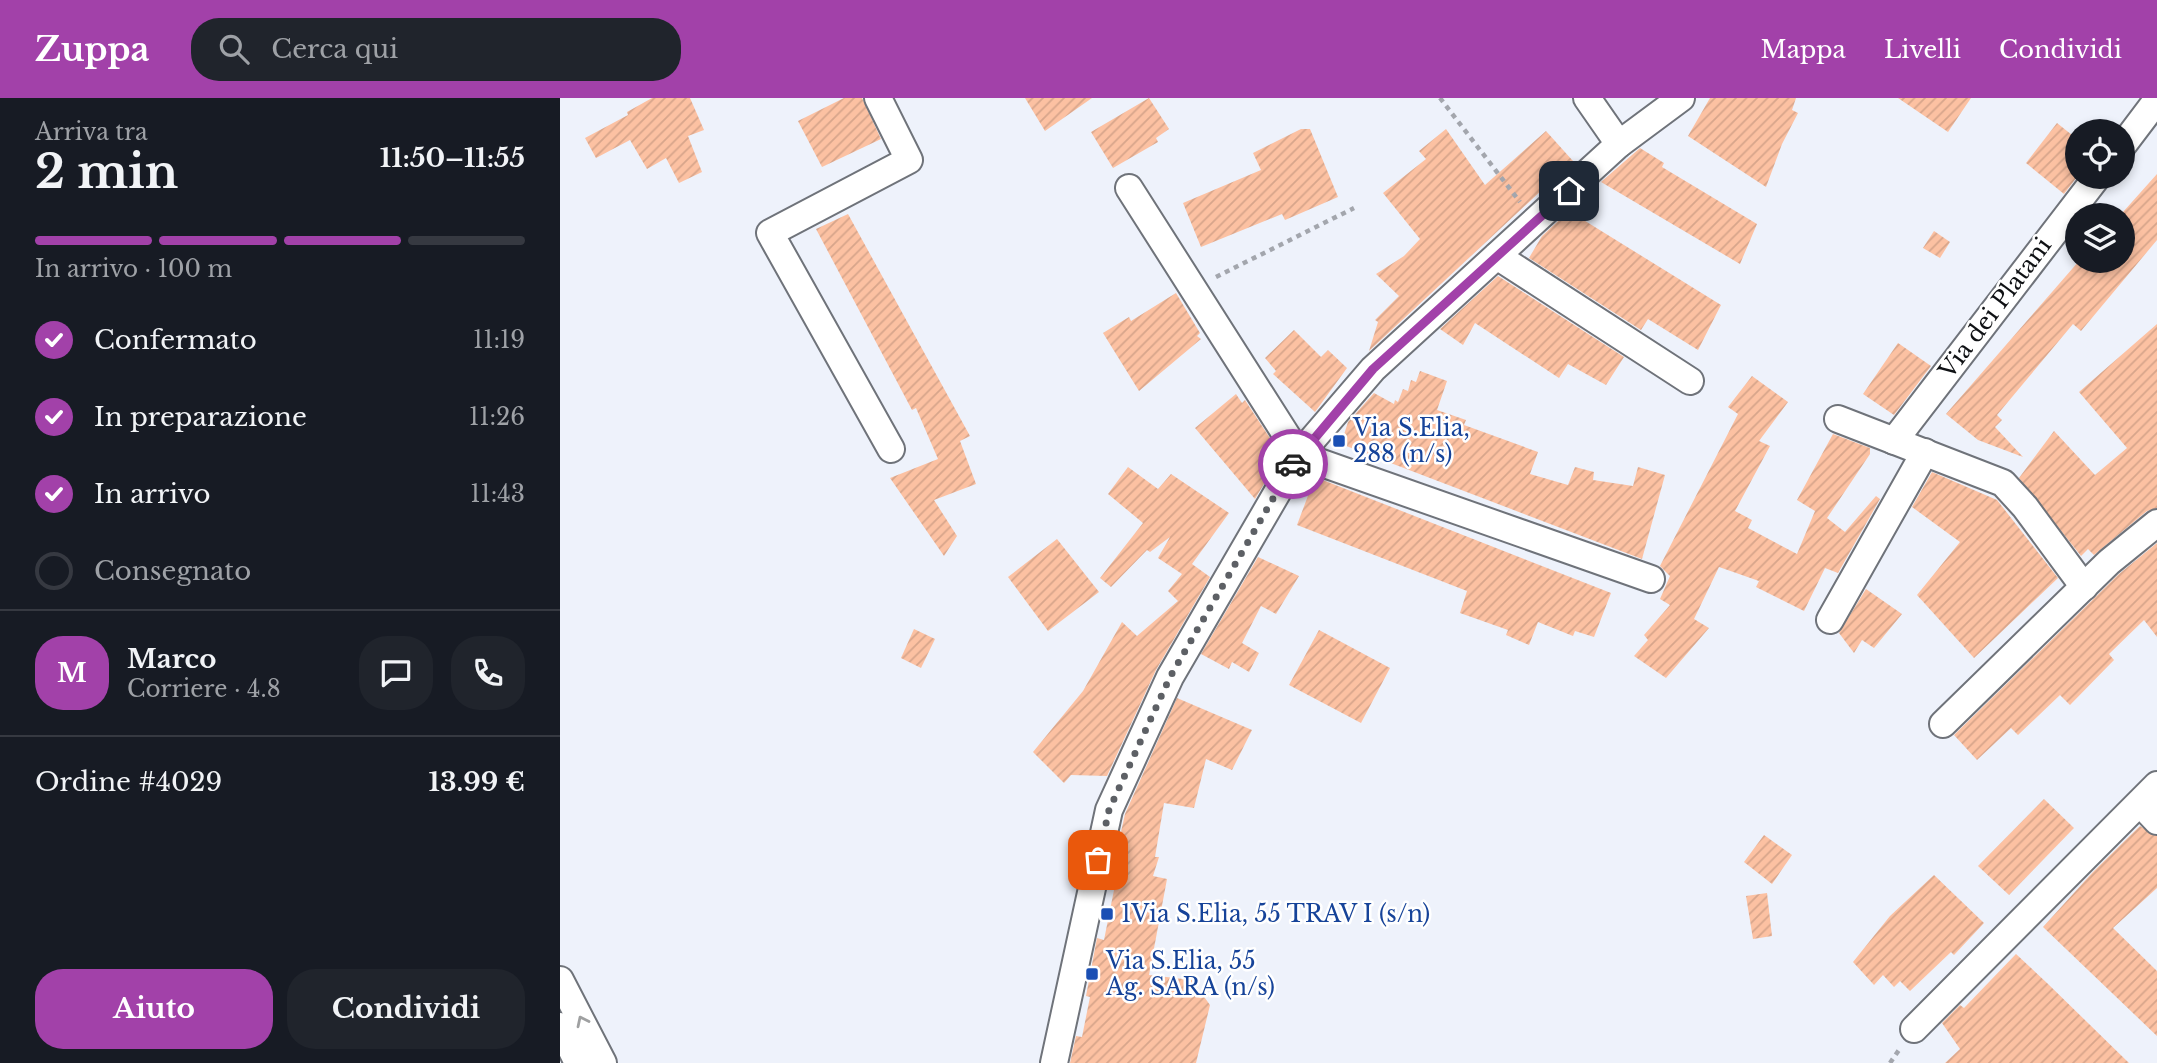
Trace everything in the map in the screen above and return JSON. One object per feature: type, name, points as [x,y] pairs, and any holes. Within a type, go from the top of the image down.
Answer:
[{"type":"street","points":[[878,98],[909,160],[770,233],[891,449]]},
{"type":"street","points":[[1587,98],[1619,144]]},
{"type":"street","points":[[1054,1063],[1109,810],[1170,677],[1299,455],[1373,369],[1619,144],[1681,98]]},
{"type":"street","points":[[2135,129],[2157,100]]},
{"type":"street","points":[[1129,188],[1299,455],[1651,579]]},
{"type":"street","name":"Via dei Platani","points":[[1894,441],[2088,189]]},
{"type":"street","points":[[1497,256],[1689,381]]},
{"type":"street","points":[[1838,419],[2003,483],[2084,587]]},
{"type":"street","points":[[1830,620],[1925,452]]},
{"type":"street","points":[[1943,724],[2084,587],[2157,523]]},
{"type":"street","points":[[1914,1029],[2151,803]]},
{"type":"street","points":[[560,980],[603,1063]]},
{"type":"street","points":[[560,1026],[578,1063]]},
{"type":"path","points":[[1440,98],[1535,222]]},
{"type":"path","points":[[1193,288],[1354,208]]},
{"type":"building","points":[[652,98],[690,98],[704,130],[688,136],[702,172],[679,183],[666,158],[647,169],[630,140],[596,158],[585,138],[628,115],[627,112]]},
{"type":"building","points":[[844,98],[862,98],[881,139],[822,167],[798,121]]},
{"type":"building","points":[[1025,98],[1092,98],[1045,131]]},
{"type":"building","points":[[1149,98],[1169,129],[1156,138],[1158,142],[1113,168],[1091,132]]},
{"type":"building","points":[[1710,98],[1796,98],[1792,110],[1798,113],[1782,144],[1766,187],[1688,136]]},
{"type":"building","points":[[1898,98],[1971,98],[1948,132]]},
{"type":"building","points":[[2057,123],[2065,129],[2065,189],[2068,189],[2064,194],[2026,163]]},
{"type":"building","points":[[1301,129],[1310,129],[1338,197],[1285,220],[1282,214],[1201,247],[1183,203],[1261,170],[1253,153]]},
{"type":"building","points":[[1446,129],[1485,185],[1546,131],[1573,161],[1369,351],[1378,322],[1375,320],[1399,296],[1376,274],[1404,256],[1420,239],[1383,193],[1426,159],[1419,151]]},
{"type":"building","points":[[1640,148],[1664,163],[1662,167],[1757,224],[1740,264],[1601,182]]},
{"type":"building","points":[[2157,174],[2157,240],[2135,266],[2135,203],[2131,203]]},
{"type":"building","points":[[1569,211],[1721,305],[1698,350],[1648,319],[1641,330],[1529,258],[1542,236]]},
{"type":"building","points":[[848,214],[970,436],[960,441],[976,484],[934,500],[957,536],[944,556],[890,478],[938,459],[916,408],[912,410],[816,229]]},
{"type":"building","points":[[1934,231],[1950,242],[1940,258],[1923,248]]},
{"type":"building","points":[[2069,273],[2129,273],[2081,331],[2073,324],[1997,415],[2002,420],[1995,427],[2023,457],[1978,440],[1946,414]]},
{"type":"building","points":[[1498,276],[1624,357],[1606,385],[1568,364],[1559,378],[1475,323],[1463,345],[1440,329]]},
{"type":"building","points":[[1176,293],[1201,339],[1139,391],[1103,333],[1129,317],[1131,321]]},
{"type":"building","points":[[2157,324],[2157,508],[2147,511],[2094,555],[2088,549],[2081,556],[2019,478],[2054,431],[2095,475],[2127,448],[2079,392]]},
{"type":"building","points":[[1294,330],[1321,357],[1328,350],[1347,368],[1315,412],[1273,374],[1276,371],[1265,358]]},
{"type":"building","points":[[1898,343],[1931,366],[1894,415],[1863,394]]},
{"type":"building","points":[[1420,371],[1447,381],[1437,410],[1466,420],[1464,425],[1538,452],[1530,474],[1568,485],[1575,467],[1594,472],[1593,480],[1633,486],[1638,467],[1665,475],[1642,559],[1341,444],[1348,422],[1374,393],[1394,404],[1395,400],[1398,402],[1403,389],[1408,391],[1411,380],[1416,382]]},
{"type":"building","points":[[1752,376],[1788,402],[1759,441],[1770,446],[1735,511],[1752,520],[1748,528],[1797,554],[1815,511],[1797,500],[1833,434],[1870,448],[1870,454],[1827,518],[1845,532],[1876,496],[1880,499],[1838,573],[1825,568],[1804,611],[1756,587],[1759,581],[1719,567],[1694,619],[1709,628],[1666,678],[1634,656],[1648,640],[1644,635],[1670,605],[1660,599],[1670,576],[1660,566],[1738,414],[1728,407]]},
{"type":"building","points":[[1236,394],[1242,403],[1245,400],[1281,455],[1255,499],[1195,428]]},
{"type":"building","points":[[1128,467],[1158,489],[1171,474],[1229,513],[1192,564],[1210,577],[1156,670],[1107,776],[1071,775],[1064,783],[1033,752],[1083,691],[1122,622],[1137,636],[1178,601],[1168,591],[1182,574],[1158,558],[1170,537],[1150,552],[1147,550],[1111,587],[1100,578],[1143,523],[1108,494]]},
{"type":"building","points":[[1932,472],[1997,500],[2058,578],[1974,658],[1917,595],[1960,542],[1912,507]]},
{"type":"building","points":[[1315,477],[1611,593],[1594,637],[1575,631],[1573,636],[1538,622],[1529,645],[1506,635],[1508,630],[1460,613],[1467,591],[1297,525]]},
{"type":"building","points":[[1057,539],[1099,592],[1048,631],[1008,577]]},
{"type":"building","points":[[2157,543],[2157,637],[2144,620],[2109,654],[2114,660],[2070,705],[2060,695],[2018,735],[2011,728],[1977,760],[1954,735],[2119,574]]},
{"type":"building","points":[[1258,557],[1299,576],[1276,614],[1261,606],[1242,643],[1259,653],[1249,672],[1232,662],[1229,669],[1201,654]]},
{"type":"building","points":[[1866,589],[1902,614],[1874,648],[1862,640],[1854,653],[1839,633]]},
{"type":"building","points":[[914,629],[935,639],[921,668],[901,658]]},
{"type":"building","points":[[1319,630],[1390,668],[1361,723],[1289,685]]},
{"type":"building","points":[[1177,698],[1252,730],[1232,770],[1206,759],[1194,808],[1164,803],[1155,857],[1159,857],[1153,876],[1167,879],[1149,975],[1192,980],[1210,1005],[1196,1063],[1070,1063],[1076,1036],[1082,1037],[1090,997],[1086,996],[1097,938],[1104,940],[1120,860],[1115,859],[1125,814]]},
{"type":"building","points":[[2044,799],[2074,828],[2009,895],[1978,866]]},
{"type":"building","points":[[2140,826],[2157,836],[2157,888],[2113,928],[2157,971],[2157,1036],[2043,927]]},
{"type":"building","points":[[1764,835],[1792,855],[1772,884],[1744,862]]},
{"type":"building","points":[[1934,875],[1984,923],[1954,955],[1951,952],[1910,991],[1900,981],[1894,987],[1883,975],[1874,985],[1853,962],[1890,916]]},
{"type":"building","points":[[1767,893],[1772,936],[1753,939],[1746,896]]},
{"type":"building","points":[[2016,954],[2129,1063],[1945,1063],[1960,1049],[1942,1023],[1960,1005],[1964,1008]]},
{"type":"way so far","points":[[1098,860],[1109,810],[1170,677],[1293,464]]},
{"type":"place","name":"Via S.Elia, 288 (n/s)","points":[[1339,441]]},
{"type":"place","name":"1Via S.Elia, 55 TRAV I (s/n)","points":[[1107,914]]},
{"type":"place","name":"Via S.Elia, 55 Ag. SARA (n/s)","points":[[1092,974]]},
{"type":"route","points":[[1293,464],[1373,369],[1569,191]]}]
